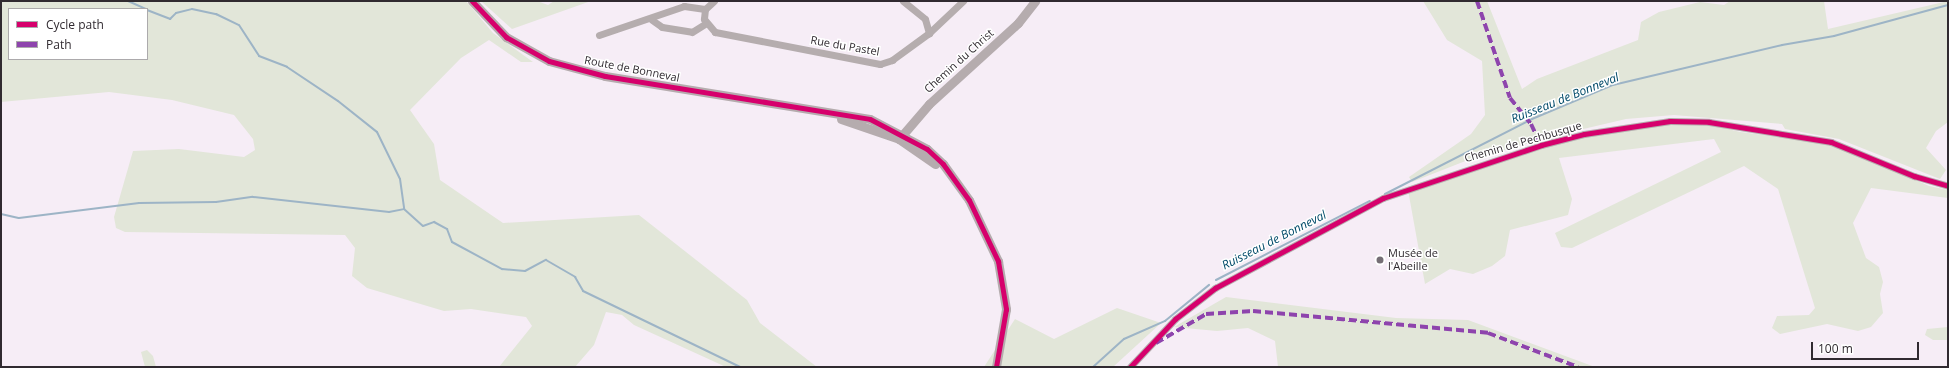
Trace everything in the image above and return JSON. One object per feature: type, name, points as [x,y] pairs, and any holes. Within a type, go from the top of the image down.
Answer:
[{"type":"street","name":"Route de Bonneval","points":[[472,1],[506,37],[549,61],[605,76],[809,110],[900,136],[959,185],[990,237],[1003,278],[1005,326],[996,367]]},
{"type":"street","points":[[652,20],[662,27],[692,32],[705,24],[705,10],[714,1]]},
{"type":"street","points":[[903,1],[925,20],[929,34]]},
{"type":"street","name":"Rue du Pastel","points":[[705,24],[715,32],[740,38],[880,64],[892,60],[929,34],[963,1]]},
{"type":"street","name":"Chemin du Christ","points":[[900,136],[958,76],[1018,23],[1036,1]]},
{"type":"street","points":[[599,36],[652,20],[684,6],[705,10]]},
{"type":"street","name":"Chemin de Pechbusque","points":[[1130,367],[1175,319],[1216,288],[1407,188],[1541,145],[1628,126],[1695,120],[1798,135],[1851,148],[1914,176],[1948,186]]},
{"type":"shaded area","points":[[1,1],[466,1],[493,33],[533,62],[521,62],[489,40],[461,58],[410,110],[434,144],[440,180],[503,223],[639,215],[747,300],[760,323],[817,367],[726,367],[634,325],[622,315],[606,312],[594,345],[575,367],[499,367],[532,326],[526,317],[471,309],[444,311],[367,288],[352,276],[355,248],[345,235],[125,232],[116,228],[114,217],[133,151],[179,149],[244,157],[255,150],[253,139],[234,115],[172,100],[109,92],[1,102]]},
{"type":"shaded area","points":[[481,1],[537,1],[548,5],[554,1],[591,1],[512,29]]},
{"type":"shaded area","points":[[1423,1],[1487,1],[1522,89],[1537,79],[1638,40],[1641,22],[1659,12],[1700,2],[1724,5],[1730,1],[1824,1],[1828,29],[1948,1],[1948,122],[1936,131],[1926,148],[1946,170],[1940,179],[1839,139],[1785,129],[1782,124],[1674,115],[1626,119],[1562,134],[1468,160],[1412,182],[1409,177],[1471,134],[1485,115],[1482,61],[1447,40]]},
{"type":"shaded area","points":[[1682,124],[1708,124],[1740,132],[1820,142],[1853,152],[1929,186],[1948,190],[1948,198],[1871,188],[1853,223],[1866,258],[1879,267],[1883,282],[1880,294],[1883,313],[1871,327],[1858,331],[1827,324],[1780,334],[1772,328],[1777,316],[1809,315],[1815,308],[1778,189],[1744,166],[1572,248],[1561,247],[1555,233],[1721,152],[1714,139],[1559,158],[1572,199],[1568,215],[1510,230],[1505,256],[1492,266],[1473,274],[1450,269],[1425,284],[1408,190],[1580,137],[1628,128]]},
{"type":"shaded area","points":[[1226,297],[1396,318],[1468,320],[1595,367],[1278,367],[1275,341],[1248,328],[1217,331],[1174,327]]},
{"type":"shaded area","points":[[1117,308],[1161,323],[1113,367],[984,367],[1015,319],[1054,339]]},
{"type":"shaded area","points":[[1948,327],[1948,340],[1933,340],[1925,335],[1927,329]]},
{"type":"shaded area","points":[[147,350],[153,356],[156,367],[145,367],[141,352]]},
{"type":"waterway","points":[[128,1],[144,8]]},
{"type":"waterway","name":"Ruisseau de Bonneval","points":[[1385,194],[1532,119],[1613,85],[1782,45],[1834,36],[1948,5]]},
{"type":"waterway","points":[[148,10],[170,19],[176,13],[192,9],[216,14],[239,25],[259,56],[287,67],[338,101],[377,132],[400,179],[404,209],[423,226],[434,222],[447,229],[452,242],[502,269],[525,271],[546,260],[575,277],[583,291],[740,367]]},
{"type":"waterway","points":[[1,214],[19,218],[139,203],[216,202],[253,197],[389,212],[404,209]]},
{"type":"waterway","name":"Ruisseau de Bonneval","points":[[1216,280],[1370,201]]},
{"type":"waterway","name":"Ruisseau de Bonneval","points":[[1093,367],[1124,339],[1165,321],[1209,285]]},
{"type":"marked path","points":[[1477,1],[1510,98],[1531,124],[1541,145]]},
{"type":"marked path","points":[[1156,343],[1206,314],[1253,311],[1488,333],[1578,367]]},
{"type":"cycle path","points":[[472,1],[506,37],[549,61],[605,76],[870,119],[927,149],[943,164],[969,200],[998,261],[1006,309],[996,367]]},
{"type":"cycle path","points":[[1130,367],[1175,319],[1215,288],[1383,198],[1541,145],[1584,134],[1670,121],[1709,122],[1831,142],[1914,176],[1948,186]]},
{"type":"place","name":"Musée de l'Abeille","points":[[1380,260]]}]
